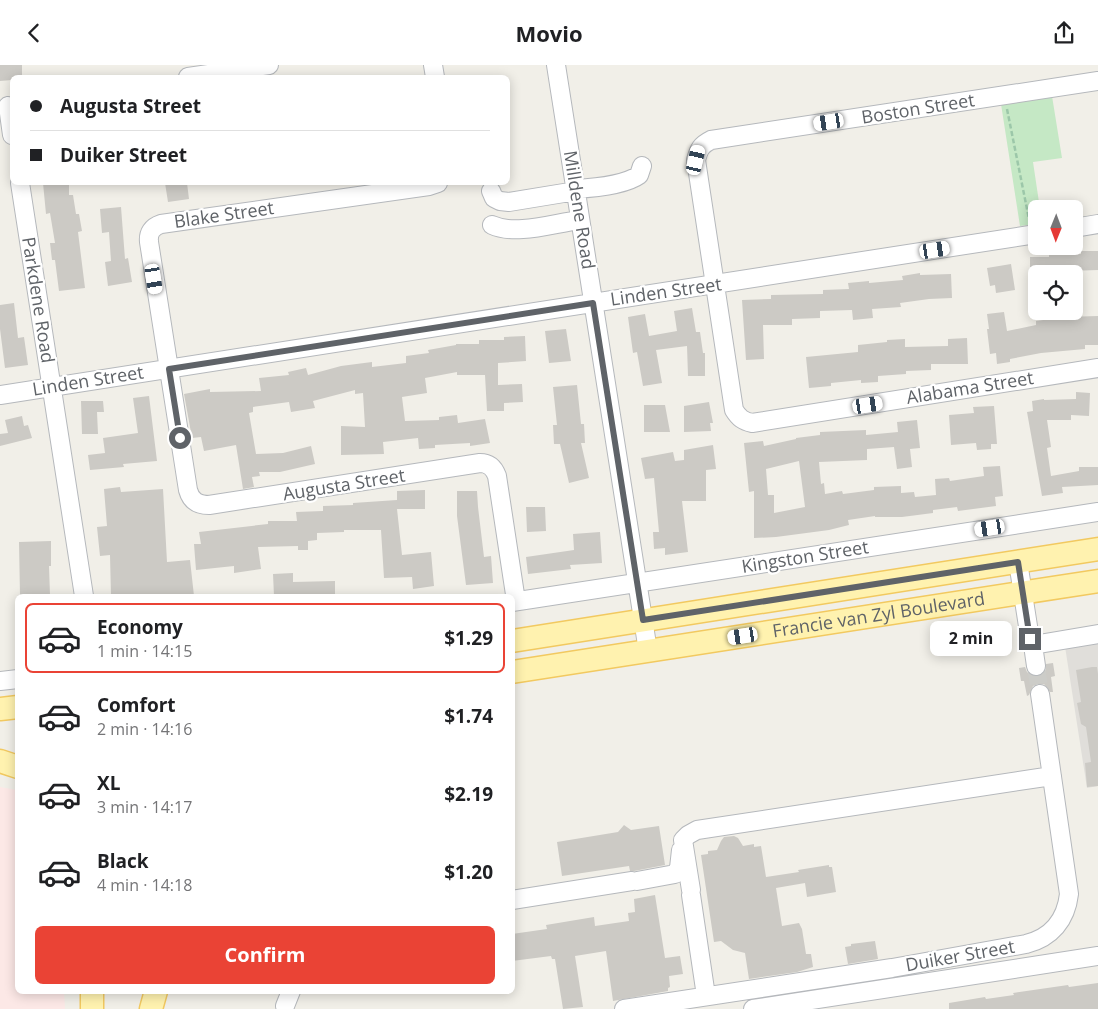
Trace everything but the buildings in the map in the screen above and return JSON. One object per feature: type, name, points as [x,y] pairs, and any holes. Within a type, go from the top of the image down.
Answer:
[{"type":"main road","name":"Francie van Zyl Boulevard","points":[[515,641],[1098,549]]},
{"type":"main road","name":"Francie van Zyl Boulevard","points":[[520,670],[1098,581]]},
{"type":"main road","points":[[0,709],[15,707]]},
{"type":"main road","points":[[0,761],[15,766]]},
{"type":"main road","points":[[92,994],[92,1009]]},
{"type":"main road","points":[[151,1009],[155,994]]},
{"type":"street","points":[[198,73],[269,65]]},
{"type":"street","name":"Milldene Road","points":[[556,65],[648,651]]},
{"type":"street","name":"Boston Street","points":[[715,285],[696,160],[703,144],[712,140],[1098,81]]},
{"type":"street","points":[[7,106],[10,123]]},
{"type":"street","points":[[491,191],[494,198],[505,202],[597,187],[633,178],[639,175],[642,166]]},
{"type":"street","name":"Parkdene Road","points":[[20,185],[84,594]]},
{"type":"street","name":"Blake Street","points":[[169,369],[148,237],[153,228],[161,224],[432,185]]},
{"type":"street","points":[[492,225],[506,230],[580,220]]},
{"type":"street","points":[[1083,226],[1098,224]]},
{"type":"street","name":"Linden Street","points":[[0,395],[1028,236]]},
{"type":"street","name":"Alabama Street","points":[[715,285],[734,410],[738,417],[752,423],[1098,368]]},
{"type":"street","name":"Augusta Street","points":[[169,369],[188,490],[192,500],[203,505],[480,463],[491,466],[497,476],[513,594]]},
{"type":"street","name":"Kingston Street","points":[[515,601],[1098,512]]},
{"type":"street","points":[[1018,562],[1036,666]]},
{"type":"street","points":[[1033,645],[1098,634]]},
{"type":"street","points":[[0,681],[15,679]]},
{"type":"street","name":"Duiker Street","points":[[624,1009],[892,968],[1026,944],[1042,938],[1055,929],[1063,917],[1069,894],[1040,694]]},
{"type":"street","points":[[0,719],[15,717]]},
{"type":"street","points":[[0,761],[15,763]]},
{"type":"street","points":[[515,900],[675,874],[679,868],[683,840],[692,832],[702,829],[1052,776]]},
{"type":"street","points":[[683,840],[706,997]]},
{"type":"street","points":[[753,1009],[1098,956]]},
{"type":"path","points":[[1004,95],[1028,207]]},
{"type":"shaded area","points":[[1098,635],[1098,786],[1087,788],[1064,640]]},
{"type":"shaded area","points":[[0,787],[15,790],[15,994],[64,994],[65,1009],[0,1009]]},
{"type":"green space","points":[[1052,96],[1062,158],[1033,162],[1039,200],[1028,200],[1028,225],[1020,226],[1001,104]]},
{"type":"tunnel","points":[[1036,666],[1040,694]]},
{"type":"route","points":[[180,438],[169,369],[593,303],[643,620],[1018,562],[1030,639]]}]
